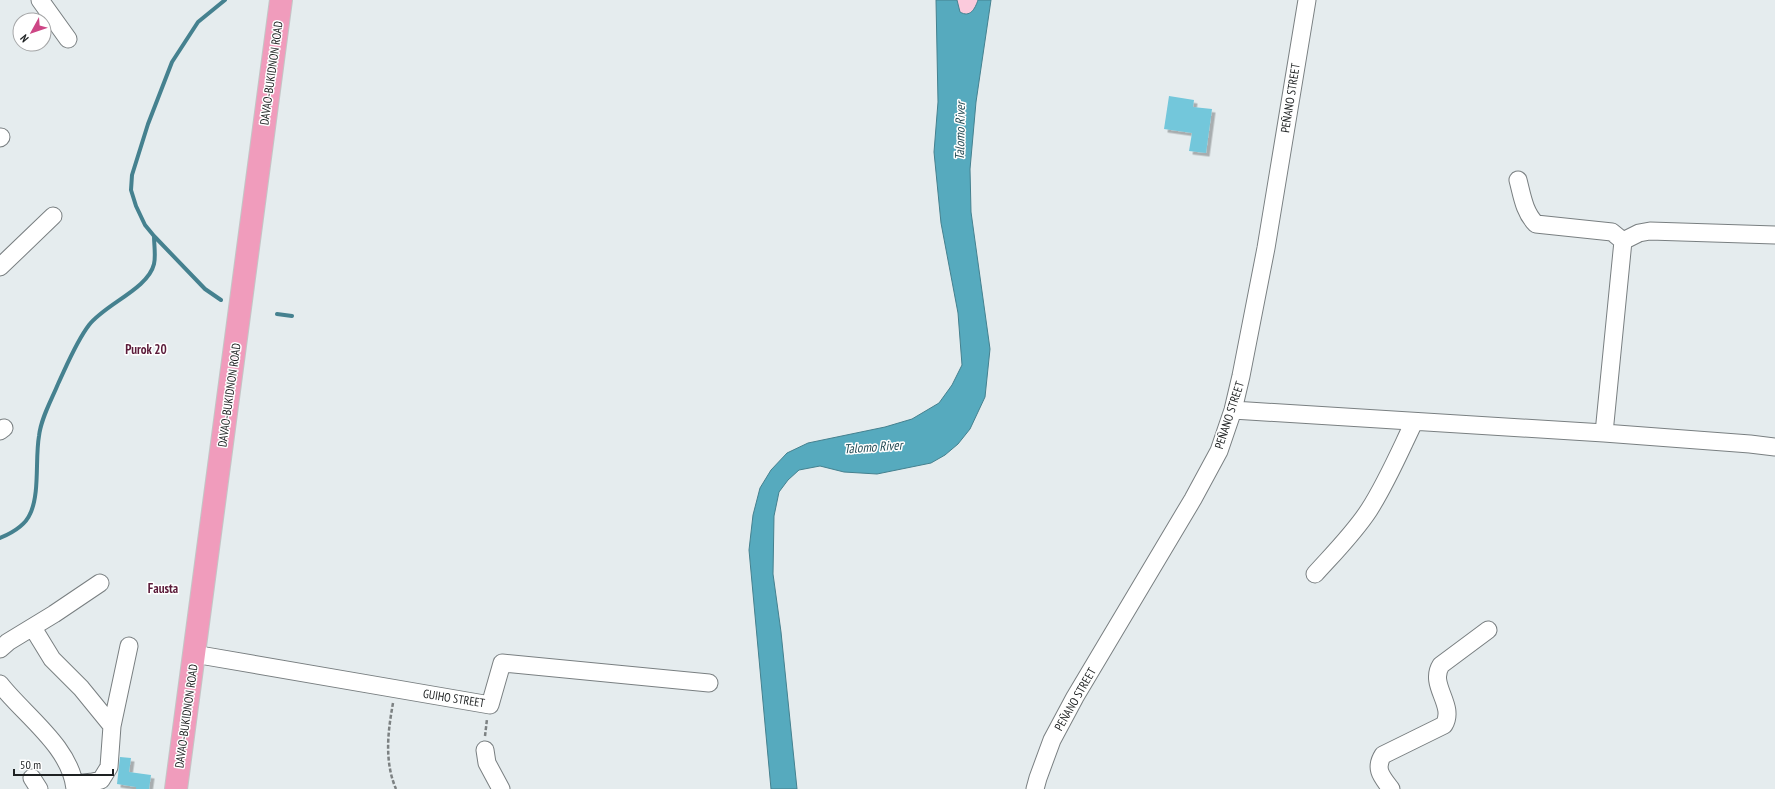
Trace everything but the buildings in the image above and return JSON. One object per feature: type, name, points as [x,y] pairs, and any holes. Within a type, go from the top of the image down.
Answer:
[{"type":"highway","name":"DAVAO-BUKIDNON ROAD","points":[[176,789],[281,0]]},
{"type":"street","points":[[40,0],[68,39]]},
{"type":"street","name":"PEÑANO STREET","points":[[1035,789],[1052,740],[1075,697],[1194,499],[1219,451],[1233,410],[1241,376],[1266,248],[1307,0]]},
{"type":"street","points":[[1518,180],[1529,217],[1536,224],[1612,232],[1623,241]]},
{"type":"street","points":[[0,267],[53,216]]},
{"type":"street","points":[[1623,241],[1639,233],[1650,231],[1775,235]]},
{"type":"street","points":[[1604,433],[1623,241]]},
{"type":"street","points":[[1233,410],[1604,433],[1750,444],[1775,448]]},
{"type":"street","points":[[1316,574],[1345,541],[1368,510],[1390,473],[1414,422]]},
{"type":"street","points":[[0,649],[8,642],[33,628],[100,583]]},
{"type":"street","points":[[33,628],[52,660],[81,688],[112,726]]},
{"type":"street","points":[[1391,789],[1378,768],[1380,758],[1383,755],[1444,724],[1448,718],[1448,712],[1438,682],[1438,670],[1442,665],[1488,630]]},
{"type":"street","points":[[0,684],[12,700],[47,734],[59,750],[75,786],[101,780],[109,767],[112,726],[129,646]]},
{"type":"street","name":"GUIHO STREET","points":[[194,654],[490,705],[502,663],[709,683]]},
{"type":"street","points":[[485,750],[487,763],[501,789]]},
{"type":"path","points":[[396,688],[390,721],[388,744],[389,764],[396,789]]},
{"type":"path","points":[[485,750],[485,734],[490,705]]},
{"type":"shaded area","points":[[957,0],[978,0],[972,12],[964,14],[960,12]]},
{"type":"water","name":"Talomo River","points":[[936,0],[957,0],[960,12],[967,14],[972,12],[978,0],[991,0],[976,102],[970,169],[971,212],[990,349],[985,397],[970,429],[958,444],[945,455],[931,463],[877,474],[844,472],[820,466],[799,470],[788,480],[779,492],[774,516],[773,574],[781,632],[797,789],[771,789],[749,550],[753,515],[760,488],[771,470],[787,453],[808,443],[885,427],[912,419],[939,403],[952,385],[962,365],[958,313],[941,223],[934,152],[938,102]]},
{"type":"waterway","points":[[221,300],[205,289],[154,236],[145,225],[136,206],[131,190],[132,175],[148,124],[172,62],[198,22],[225,0]]},
{"type":"waterway","points":[[0,538],[21,526],[30,514],[35,496],[40,429],[49,403],[68,361],[84,332],[96,317],[135,289],[150,273],[155,261],[154,236]]},
{"type":"waterway","points":[[277,314],[292,316]]},
{"type":"district","name":"Purok 20","points":[[146,349]]},
{"type":"district","name":"Fausta","points":[[163,588]]}]
